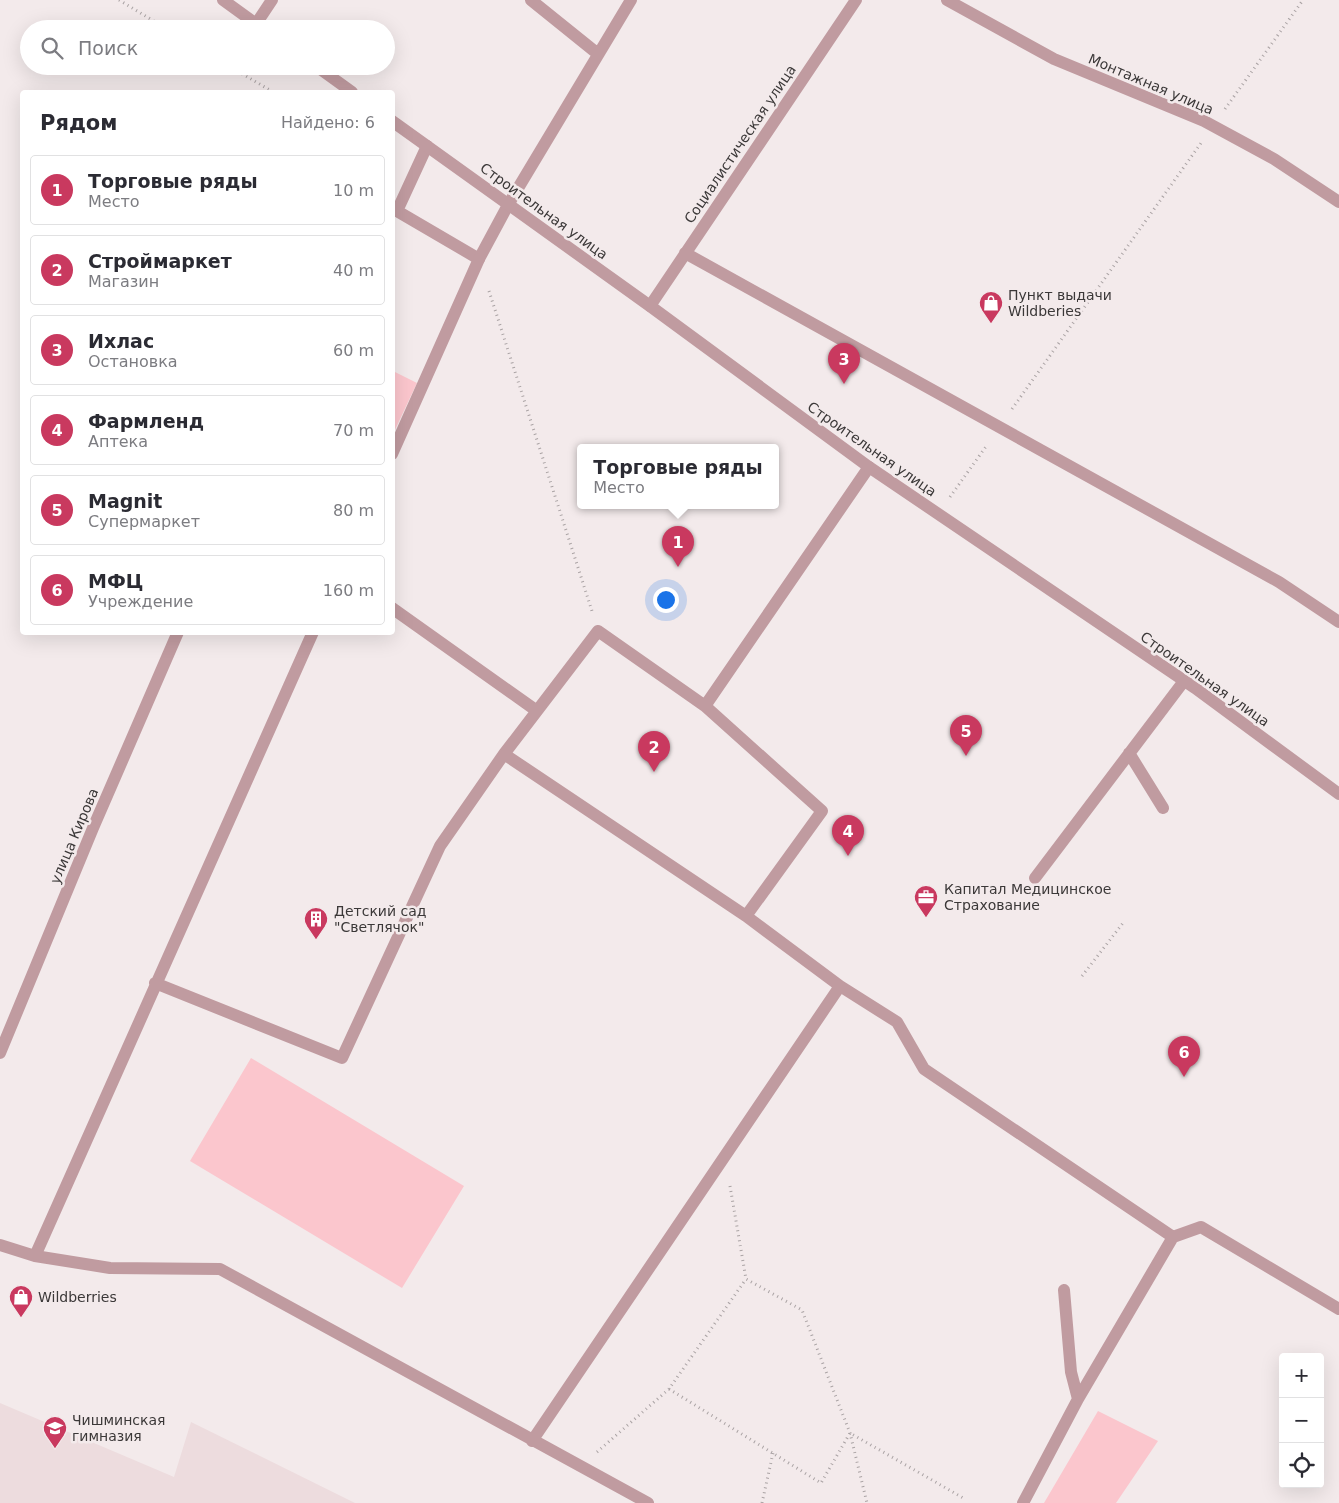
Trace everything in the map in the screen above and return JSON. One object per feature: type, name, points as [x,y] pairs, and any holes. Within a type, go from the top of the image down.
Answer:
[{"type":"street","points":[[223,0],[251,20]]},
{"type":"street","points":[[263,20],[272,0]]},
{"type":"street","points":[[531,0],[598,54]]},
{"type":"street","points":[[395,447],[479,259],[508,205],[630,0]]},
{"type":"street","name":"Социалистическая улица","points":[[650,306],[856,0]]},
{"type":"street","name":"Монтажная улица","points":[[947,0],[1054,59],[1213,126],[1274,159],[1339,202]]},
{"type":"street","points":[[328,75],[349,90]]},
{"type":"street","name":"Строительная улица","points":[[395,125],[427,146],[650,306],[869,467],[1184,681],[1339,794]]},
{"type":"street","points":[[427,146],[398,211],[479,259]]},
{"type":"street","points":[[685,253],[1279,582],[1339,622]]},
{"type":"street","points":[[705,706],[869,467]]},
{"type":"street","points":[[395,610],[537,711]]},
{"type":"street","points":[[155,983],[342,1058],[440,846],[504,754],[598,631],[705,706],[822,811],[746,916]]},
{"type":"street","name":"улица Кирова","points":[[0,1053],[93,828],[177,635]]},
{"type":"street","points":[[34,1256],[312,635]]},
{"type":"street","points":[[1035,878],[1184,681]]},
{"type":"street","points":[[1129,753],[1163,808]]},
{"type":"street","points":[[504,754],[746,916],[840,986],[897,1022],[924,1069],[1173,1237]]},
{"type":"street","points":[[532,1441],[840,986]]},
{"type":"street","points":[[1023,1503],[1078,1399],[1173,1237],[1201,1227],[1339,1309]]},
{"type":"street","points":[[0,1245],[34,1256],[110,1268],[220,1270],[648,1503]]},
{"type":"street","points":[[1064,1290],[1071,1372],[1078,1399]]},
{"type":"path","points":[[119,0],[152,20]]},
{"type":"path","points":[[938,514],[1303,0]]},
{"type":"path","points":[[244,75],[270,90]]},
{"type":"path","points":[[479,259],[598,631]]},
{"type":"path","points":[[1082,976],[1123,923]]},
{"type":"path","points":[[580,1467],[669,1389],[746,1279],[725,1156]]},
{"type":"path","points":[[746,1279],[802,1310],[850,1433],[867,1503]]},
{"type":"path","points":[[669,1389],[821,1483],[850,1433]]},
{"type":"path","points":[[850,1433],[965,1499]]},
{"type":"path","points":[[762,1503],[773,1453]]},
{"type":"shaded area","points":[[395,372],[417,383],[395,430]]},
{"type":"shaded area","points":[[251,1058],[464,1186],[402,1288],[190,1161]]},
{"type":"shaded area","name":"Чишминская гимназия","points":[[0,1403],[174,1477],[191,1422],[355,1503],[0,1503]]},
{"type":"shaded area","points":[[1098,1411],[1158,1441],[1116,1503],[1044,1503]]},
{"type":"place","name":"Пункт выдачи Wildberies","points":[[991,324]]},
{"type":"place","name":"Ихлас","points":[[844,384]]},
{"type":"place","name":"Торговые ряды","points":[[678,567]]},
{"type":"place","name":"Magnit","points":[[966,756]]},
{"type":"place","name":"Строймаркет","points":[[654,772]]},
{"type":"place","name":"Фармленд","points":[[848,856]]},
{"type":"place","name":"Капитал Медицинское Страхование","points":[[926,918]]},
{"type":"place","name":"Детский сад \"Светлячок\"","points":[[316,940]]},
{"type":"place","name":"МФЦ","points":[[1184,1077]]},
{"type":"place","name":"Wildberries","points":[[21,1318]]},
{"type":"place","name":"Чишминская гимназия","points":[[55,1449]]}]
